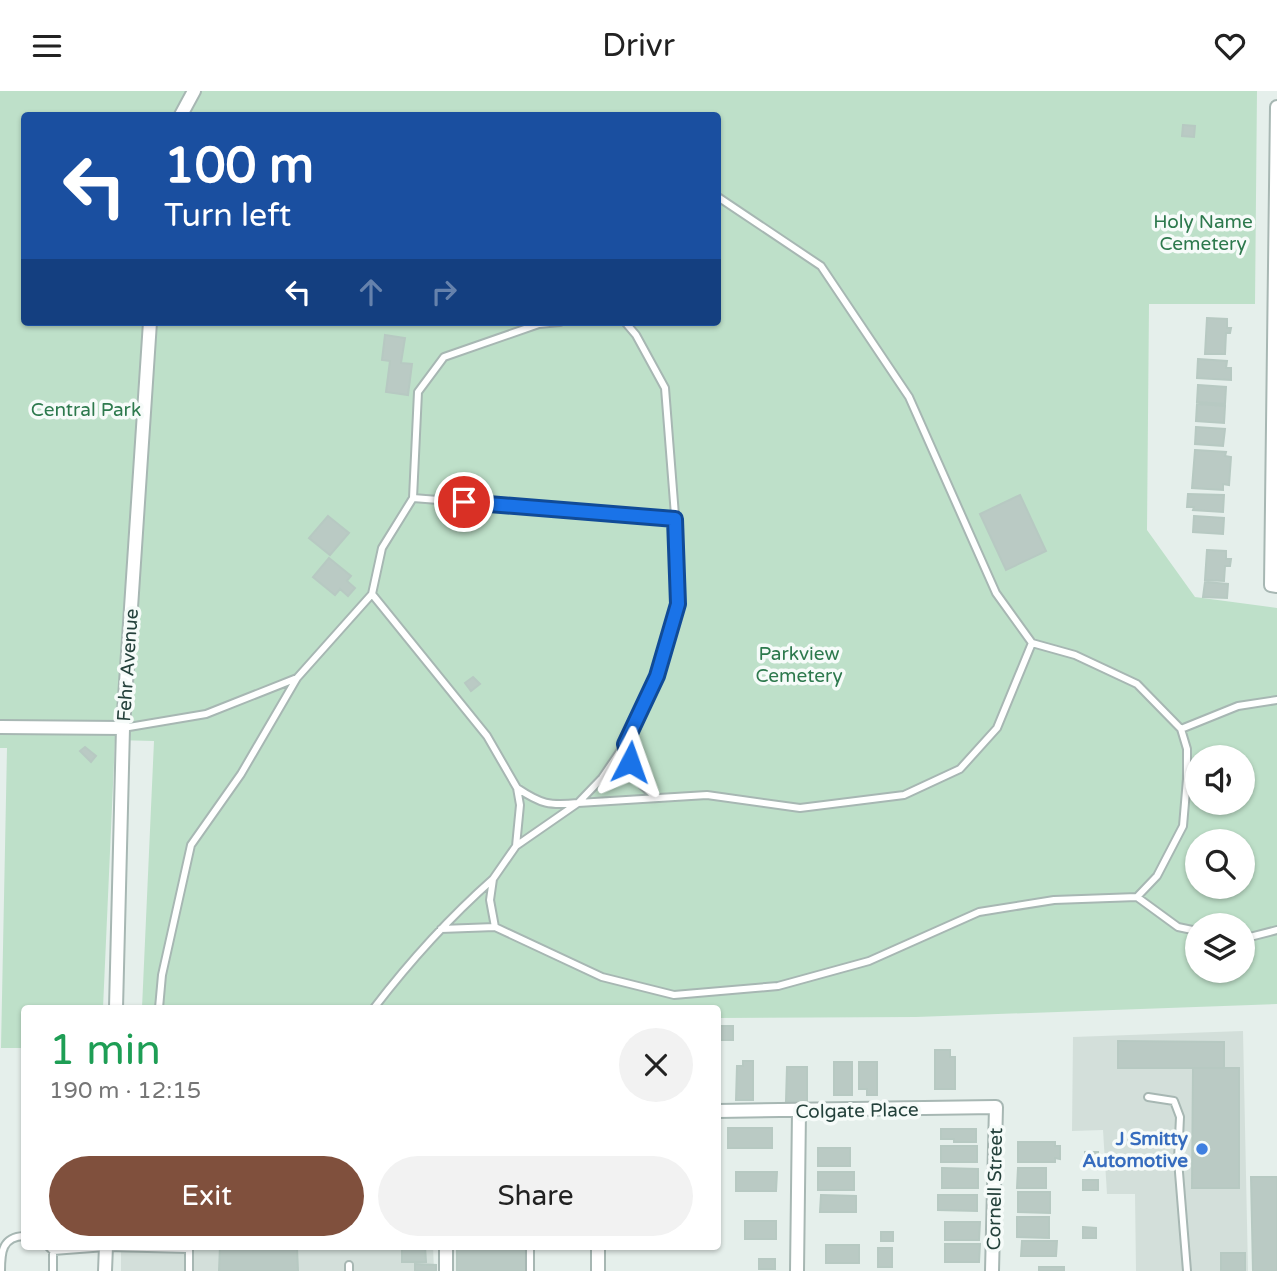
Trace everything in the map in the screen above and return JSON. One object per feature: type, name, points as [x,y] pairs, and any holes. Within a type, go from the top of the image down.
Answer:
[{"type":"street","points":[[183,112],[194,91]]},
{"type":"street","points":[[1274,585],[1277,107]]},
{"type":"street","name":"Fehr Avenue","points":[[116,1005],[123,728],[150,326]]},
{"type":"street","points":[[0,727],[123,728]]},
{"type":"street","name":"Colgate Place","points":[[721,1111],[996,1107]]},
{"type":"street","name":"Cornell Street","points":[[992,1271],[996,1107]]},
{"type":"street","points":[[797,1271],[799,1111]]},
{"type":"street","points":[[105,1271],[106,1250]]},
{"type":"street","points":[[446,1250],[446,1271]]},
{"type":"street","points":[[598,1250],[598,1271]]},
{"type":"lane","points":[[721,199],[821,266],[909,397],[996,593],[1032,643],[1075,655],[1137,684],[1181,729],[1187,759],[1183,826],[1157,876],[1137,897]]},
{"type":"lane","points":[[159,1005],[162,975],[191,845],[241,775],[297,678],[372,594],[382,548],[413,499],[418,392],[444,357],[533,326]]},
{"type":"lane","points":[[376,1005],[441,929],[493,879],[516,846],[578,803],[602,778],[625,744],[657,676],[678,604],[675,519],[664,388],[636,335],[628,326]]},
{"type":"lane","points":[[413,499],[675,519]]},
{"type":"lane","points":[[372,594],[486,736],[517,788],[520,805],[516,846]]},
{"type":"lane","points":[[517,788],[537,801],[552,806],[707,795],[800,808],[904,795],[960,769],[997,728],[1032,643]]},
{"type":"lane","points":[[123,728],[205,714],[297,678]]},
{"type":"lane","points":[[1181,729],[1238,706],[1277,700]]},
{"type":"lane","points":[[625,744],[630,762],[642,785],[656,798]]},
{"type":"lane","points":[[493,879],[490,900],[495,927]]},
{"type":"lane","points":[[441,929],[495,927],[602,977],[674,995],[778,986],[869,961],[979,912],[1054,900],[1137,897],[1178,927],[1185,928]]},
{"type":"lane","points":[[1255,936],[1277,930]]},
{"type":"lane","points":[[1148,1097],[1174,1101],[1180,1118],[1178,1160],[1187,1271]]},
{"type":"lane","points":[[1,1271],[1,1252],[5,1243],[21,1236]]},
{"type":"lane","points":[[50,1250],[53,1271]]},
{"type":"lane","points":[[189,1250],[189,1271]]},
{"type":"lane","points":[[530,1250],[530,1271]]},
{"type":"shaded area","points":[[1243,1031],[1248,1271],[1136,1271],[1135,1194],[1107,1194],[1103,1130],[1072,1131],[1073,1037]]},
{"type":"shaded area","points":[[121,1250],[433,1250],[434,1271],[121,1271]]},
{"type":"green space","name":"Parkview Cemetery","points":[[0,91],[1257,91],[1255,304],[1149,304],[1147,530],[1195,597],[1277,608],[1277,1004],[916,1017],[721,1018],[721,1005],[142,1005],[154,741],[115,740],[103,1005],[21,1005],[21,1048],[1,1048],[7,748],[0,748]]},
{"type":"building","points":[[1183,125],[1195,126],[1194,137],[1182,136]]},
{"type":"building","points":[[1207,318],[1227,319],[1227,328],[1231,328],[1230,333],[1226,333],[1225,354],[1205,354]]},
{"type":"building","points":[[385,335],[405,338],[401,363],[412,364],[408,395],[386,392],[390,361],[382,360]]},
{"type":"building","points":[[1198,359],[1227,361],[1226,368],[1231,368],[1231,380],[1197,378]]},
{"type":"building","points":[[1198,385],[1226,387],[1225,404],[1197,402]]},
{"type":"building","points":[[1197,404],[1225,406],[1224,423],[1196,421]]},
{"type":"building","points":[[1196,427],[1225,429],[1223,446],[1195,444]]},
{"type":"building","points":[[1195,450],[1226,452],[1225,456],[1231,457],[1229,485],[1223,484],[1223,490],[1192,488]]},
{"type":"building","points":[[1188,494],[1224,495],[1223,512],[1193,510],[1194,507],[1187,507]]},
{"type":"building","points":[[1020,495],[1046,551],[1006,570],[980,514]]},
{"type":"building","points":[[328,516],[349,533],[330,555],[309,538]]},
{"type":"building","points":[[1194,516],[1224,518],[1223,534],[1193,532]]},
{"type":"building","points":[[1207,550],[1226,551],[1226,559],[1231,559],[1230,566],[1225,566],[1224,581],[1205,580]]},
{"type":"building","points":[[329,558],[351,576],[347,581],[355,588],[348,596],[340,589],[335,595],[313,577]]},
{"type":"building","points":[[1205,582],[1228,584],[1227,598],[1203,597]]},
{"type":"building","points":[[473,677],[480,684],[471,691],[465,683]]},
{"type":"building","points":[[85,747],[96,756],[91,762],[80,751]]},
{"type":"building","points":[[721,1026],[733,1026],[733,1040],[721,1040]]},
{"type":"building","points":[[1118,1041],[1224,1042],[1224,1068],[1118,1068]]},
{"type":"building","points":[[935,1050],[950,1050],[950,1057],[955,1057],[955,1089],[935,1089]]},
{"type":"building","points":[[743,1061],[753,1061],[753,1100],[736,1100],[737,1066],[743,1066]]},
{"type":"building","points":[[834,1062],[852,1062],[852,1095],[834,1095]]},
{"type":"building","points":[[859,1062],[877,1062],[877,1095],[867,1095],[867,1089],[859,1089]]},
{"type":"building","points":[[787,1067],[807,1067],[807,1101],[786,1101]]},
{"type":"building","points":[[1193,1068],[1239,1068],[1239,1188],[1192,1188]]},
{"type":"building","points":[[728,1128],[772,1128],[772,1148],[728,1148]]},
{"type":"building","points":[[941,1129],[976,1129],[976,1142],[941,1139]]},
{"type":"building","points":[[1018,1142],[1055,1142],[1055,1146],[1060,1146],[1060,1159],[1055,1158],[1055,1162],[1018,1162]]},
{"type":"building","points":[[941,1146],[977,1146],[977,1162],[941,1162]]},
{"type":"building","points":[[818,1148],[850,1148],[850,1166],[818,1166]]},
{"type":"building","points":[[1085,1152],[1098,1152],[1098,1165],[1085,1165]]},
{"type":"building","points":[[942,1168],[978,1169],[978,1188],[942,1188]]},
{"type":"building","points":[[1018,1168],[1046,1168],[1046,1188],[1017,1188]]},
{"type":"building","points":[[736,1172],[777,1172],[776,1191],[736,1191]]},
{"type":"building","points":[[818,1172],[854,1172],[854,1190],[818,1190]]},
{"type":"building","points":[[1251,1177],[1277,1177],[1277,1271],[1253,1271]]},
{"type":"building","points":[[1083,1180],[1098,1180],[1098,1190],[1083,1190]]},
{"type":"building","points":[[1018,1192],[1050,1192],[1050,1213],[1018,1212]]},
{"type":"building","points":[[821,1195],[856,1196],[856,1212],[820,1212]]},
{"type":"building","points":[[938,1195],[977,1195],[977,1211],[938,1210]]},
{"type":"building","points":[[1017,1217],[1049,1217],[1049,1238],[1017,1237]]},
{"type":"building","points":[[745,1221],[776,1221],[776,1239],[745,1239]]},
{"type":"building","points":[[945,1222],[980,1222],[979,1240],[945,1240]]},
{"type":"building","points":[[1083,1227],[1096,1228],[1096,1238],[1083,1238]]},
{"type":"building","points":[[881,1232],[893,1232],[893,1241],[881,1241]]},
{"type":"building","points":[[1022,1241],[1057,1241],[1056,1256],[1021,1256]]},
{"type":"building","points":[[945,1244],[980,1244],[979,1262],[945,1262]]},
{"type":"building","points":[[826,1245],[859,1245],[859,1263],[826,1263]]},
{"type":"building","points":[[878,1248],[892,1248],[892,1267],[878,1267]]},
{"type":"building","points":[[220,1250],[297,1250],[298,1271],[219,1271]]},
{"type":"building","points":[[402,1250],[425,1250],[426,1262],[402,1262]]},
{"type":"building","points":[[457,1250],[525,1250],[526,1271],[457,1271]]},
{"type":"building","points":[[1221,1253],[1245,1253],[1245,1271],[1221,1271]]},
{"type":"building","points":[[759,1259],[775,1259],[775,1269],[759,1269]]},
{"type":"building","points":[[415,1264],[436,1265],[436,1271],[415,1271]]},
{"type":"building","points":[[1039,1267],[1064,1267],[1064,1271],[1039,1271]]},
{"type":"place","name":"J Smitty Automotive","points":[[1202,1149]]},
{"type":"route","points":[[464,502],[675,519],[678,604],[657,676],[625,744],[630,762]]},
{"type":"park label","name":"Holy Name Cemetery","points":[[1203,232]]},
{"type":"park label","name":"Central Park","points":[[86,409]]}]
